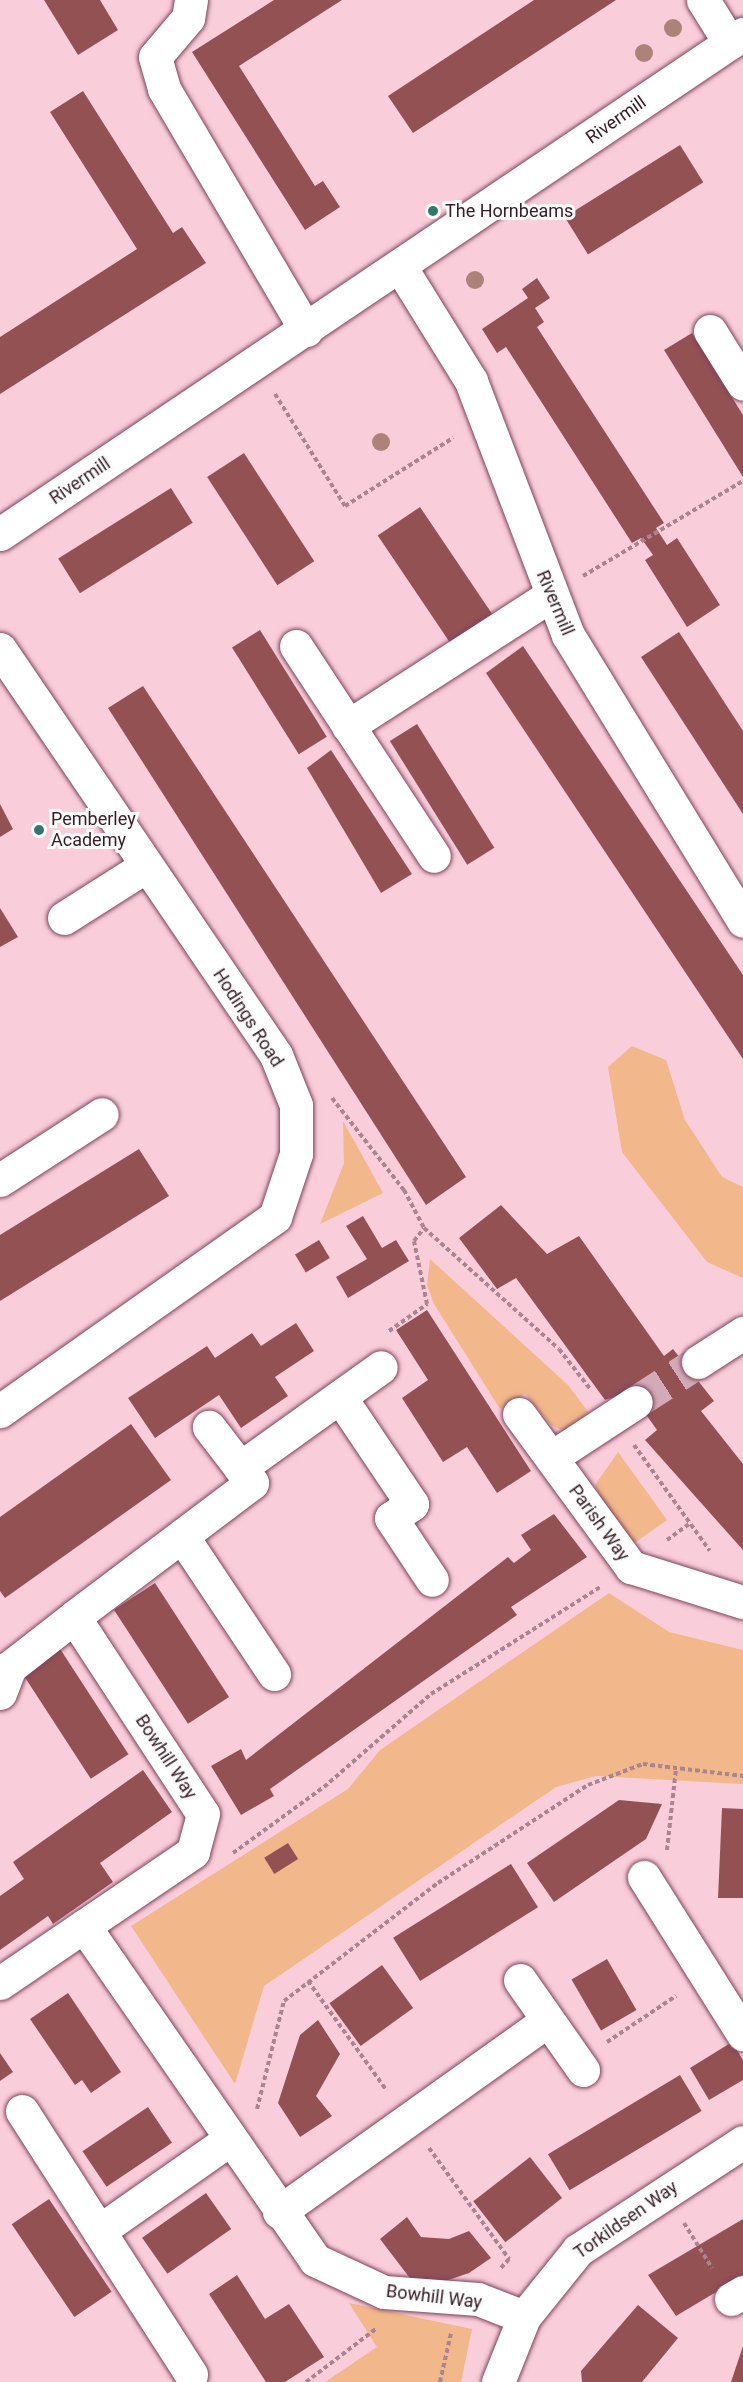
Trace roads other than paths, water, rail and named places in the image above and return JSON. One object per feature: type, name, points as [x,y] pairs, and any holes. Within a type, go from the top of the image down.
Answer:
[{"type":"street","points":[[191,0],[188,18],[155,57],[164,89],[306,330]]},
{"type":"street","points":[[703,0],[736,38]]},
{"type":"street","name":"Rivermill","points":[[0,534],[401,268],[736,38]]},
{"type":"street","name":"Rivermill","points":[[401,268],[471,381],[568,635],[743,921]]},
{"type":"street","points":[[710,331],[743,384]]},
{"type":"street","points":[[348,726],[551,595]]},
{"type":"street","points":[[296,646],[434,856]]},
{"type":"street","name":"Hodings Road","points":[[0,649],[276,1055],[296,1105],[296,1154],[275,1217],[0,1411]]},
{"type":"street","points":[[64,918],[146,866]]},
{"type":"street","points":[[0,1180],[102,1114]]},
{"type":"street","points":[[698,1362],[743,1333]]},
{"type":"street","points":[[240,1468],[381,1367]]},
{"type":"street","points":[[340,1396],[412,1504],[391,1518],[432,1580]]},
{"type":"street","points":[[552,1457],[624,1410]]},
{"type":"street","name":"Parish Way","points":[[519,1414],[631,1567],[743,1602]]},
{"type":"street","points":[[5,1680],[74,1617],[252,1483],[209,1427]]},
{"type":"street","points":[[182,1536],[274,1674]]},
{"type":"street","name":"Bowhill Way","points":[[0,1983],[193,1852],[203,1814],[74,1617]]},
{"type":"street","points":[[644,1877],[743,2034]]},
{"type":"street","name":"Bowhill Way","points":[[84,1926],[229,2140],[315,2260],[384,2292],[478,2299],[524,2317]]},
{"type":"street","points":[[520,1980],[580,2066]]},
{"type":"street","points":[[279,2212],[547,2021]]},
{"type":"street","points":[[22,2111],[191,2374]]},
{"type":"street","points":[[99,2231],[229,2140]]},
{"type":"street","name":"Torkildsen Way","points":[[498,2382],[524,2317],[578,2250],[743,2142]]},
{"type":"tunnel","points":[[636,1402],[698,1362]]},
{"type":"place","name":"The Hornbeams","points":[[433,211]]},
{"type":"place","name":"Pemberley Academy","points":[[39,830]]}]
